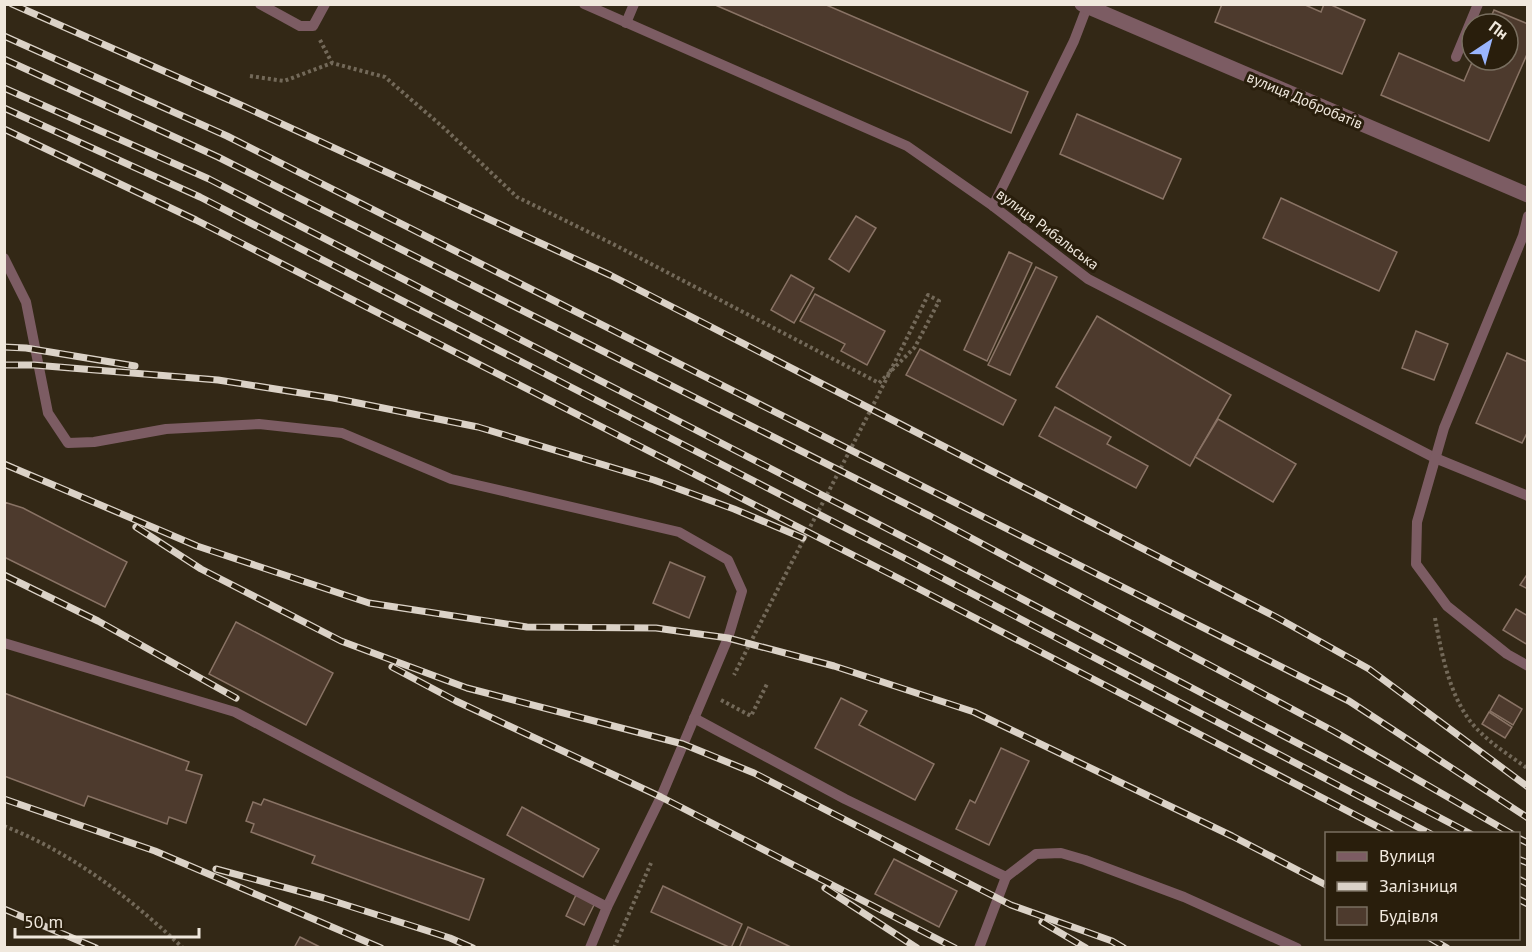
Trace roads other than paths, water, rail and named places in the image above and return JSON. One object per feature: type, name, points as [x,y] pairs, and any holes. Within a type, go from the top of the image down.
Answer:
[{"type":"street","name":"вулиця Добробатів","points":[[1084,6],[1527,195]]},
{"type":"lane","points":[[260,4],[300,26],[313,26],[325,4]]},
{"type":"lane","name":"вулиця Рибальська","points":[[584,4],[907,146],[993,206],[1088,279],[1435,458],[1527,496]]},
{"type":"lane","points":[[626,23],[634,4]]},
{"type":"lane","points":[[1456,57],[1478,4]]},
{"type":"lane","points":[[993,206],[1074,41],[1084,6]]},
{"type":"lane","points":[[1527,216],[1522,236],[1444,428],[1417,522],[1416,564],[1448,606],[1507,654],[1527,666]]},
{"type":"lane","points":[[4,258],[26,302],[48,413],[68,443],[94,442],[166,429],[259,424],[342,433],[451,479],[679,532],[728,560],[742,591],[728,638],[661,797],[607,907],[590,948]]},
{"type":"lane","points":[[4,643],[235,712],[607,907]]},
{"type":"lane","points":[[694,718],[844,799],[1006,877]]},
{"type":"lane","points":[[979,948],[1006,877],[1036,854],[1061,853],[1184,897],[1297,948]]},
{"type":"railway","points":[[12,4],[243,106],[610,275],[1276,617],[1369,669],[1528,787]]},
{"type":"railway","points":[[4,36],[227,136],[1349,701],[1528,818]]},
{"type":"railway","points":[[4,59],[218,157],[930,516],[1335,732],[1509,832]]},
{"type":"railway","points":[[4,88],[209,179],[917,544],[1467,832]]},
{"type":"railway","points":[[4,108],[200,197],[906,559],[1427,832]]},
{"type":"railway","points":[[4,129],[196,220],[898,578],[1388,832]]},
{"type":"railway","points":[[4,347],[26,348],[135,366]]},
{"type":"railway","points":[[4,365],[34,365],[218,380],[333,398],[478,427],[654,480],[734,509],[803,538]]},
{"type":"railway","points":[[4,464],[197,546],[369,603],[527,627],[656,628],[728,638],[834,666],[974,712],[1232,836],[1325,884]]},
{"type":"railway","points":[[136,527],[201,569],[341,641],[467,688],[683,744],[754,773],[1011,905],[1112,941],[1124,948]]},
{"type":"railway","points":[[4,575],[98,621],[236,698]]},
{"type":"railway","points":[[392,667],[456,701],[661,797],[955,948]]},
{"type":"railway","points":[[4,799],[155,851],[381,948]]},
{"type":"railway","points":[[1520,839],[1528,843]]},
{"type":"railway","points":[[1520,860],[1528,863]]},
{"type":"railway","points":[[216,869],[324,898],[450,938],[473,948]]},
{"type":"railway","points":[[1520,880],[1528,884]]},
{"type":"railway","points":[[825,888],[917,948]]},
{"type":"railway","points":[[1520,900],[1528,904]]},
{"type":"railway","points":[[4,909],[96,948]]},
{"type":"railway","points":[[1042,922],[1086,948]]},
{"type":"railway","points":[[1433,940],[1447,948]]}]
